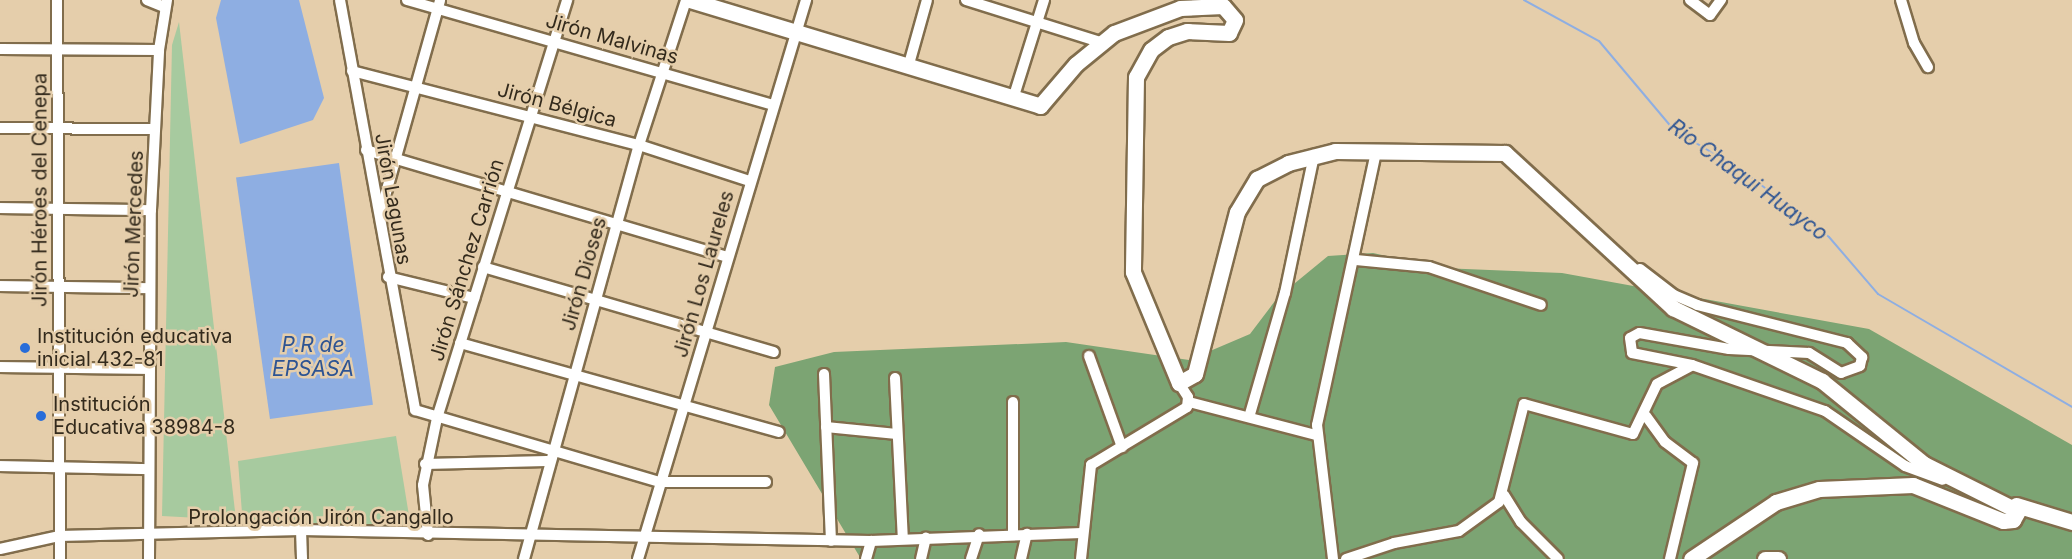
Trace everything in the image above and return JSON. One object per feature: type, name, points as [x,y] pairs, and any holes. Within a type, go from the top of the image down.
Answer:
[{"type":"street","name":"Jirón Héroes del Cenepa","points":[[57,0],[60,559]]},
{"type":"street","points":[[147,0],[166,4]]},
{"type":"street","name":"Jirón Lagunas","points":[[340,0],[412,404],[437,418]]},
{"type":"street","name":"Jirón Malvinas","points":[[407,0],[438,4],[554,41],[772,105]]},
{"type":"street","name":"Jirón Sánchez Carrión","points":[[428,535],[425,464],[483,267],[567,0]]},
{"type":"street","points":[[688,0],[909,64],[1013,99],[1045,105],[1069,72],[1100,42],[1163,12],[1211,2],[1233,13],[1229,33],[1187,31],[1168,37],[1142,62],[1136,85],[1132,272],[1189,402]]},
{"type":"street","name":"Jirón Dioses","points":[[524,559],[547,461],[574,378],[639,145],[688,0]]},
{"type":"street","name":"Jirón Los Laureles","points":[[638,559],[772,105],[806,0]]},
{"type":"street","points":[[909,64],[927,0]]},
{"type":"street","points":[[966,0],[1037,20],[1100,42]]},
{"type":"street","points":[[1013,99],[1044,0]]},
{"type":"street","points":[[1690,0],[1710,15],[1721,0]]},
{"type":"street","points":[[1901,0],[1914,43],[1928,67]]},
{"type":"street","name":"Jirón Mercedes","points":[[148,559],[148,288],[159,50],[166,4]]},
{"type":"street","points":[[378,220],[412,86],[438,4]]},
{"type":"street","points":[[0,49],[159,50]]},
{"type":"street","name":"Jirón Bélgica","points":[[352,71],[639,145],[750,181]]},
{"type":"street","points":[[0,128],[155,129]]},
{"type":"street","points":[[366,150],[393,160],[728,257]]},
{"type":"street","points":[[1179,382],[1196,374],[1247,192],[1257,178],[1314,155],[1376,151],[1506,153],[1584,223],[1661,300],[1750,349],[1834,388],[1924,464],[1983,493]]},
{"type":"street","points":[[1333,559],[1316,435],[1356,260],[1376,151]]},
{"type":"street","points":[[1250,414],[1285,293],[1314,155]]},
{"type":"street","points":[[0,208],[151,210]]},
{"type":"street","points":[[1584,223],[1674,295],[1847,344],[1862,357],[1860,366],[1841,373],[1809,353],[1750,349],[1639,333],[1630,338],[1629,348],[1638,357],[1692,365],[1825,411],[1905,466],[2072,522]]},
{"type":"street","points":[[1356,260],[1429,267],[1541,305]]},
{"type":"street","points":[[483,267],[594,303],[774,352]]},
{"type":"street","points":[[388,277],[474,298]]},
{"type":"street","points":[[0,286],[148,288]]},
{"type":"street","points":[[460,343],[574,378],[779,432]]},
{"type":"street","points":[[1089,356],[1122,447]]},
{"type":"street","points":[[1558,559],[1521,522],[1504,495],[1507,457],[1524,404],[1633,435],[1646,416],[1657,384],[1692,365]]},
{"type":"street","points":[[0,367],[59,366],[147,369]]},
{"type":"street","points":[[824,374],[831,541]]},
{"type":"street","points":[[895,378],[903,539]]},
{"type":"street","points":[[1013,402],[1013,534]]},
{"type":"street","points":[[1081,559],[1091,465],[1189,402],[1250,414],[1316,435]]},
{"type":"street","points":[[1646,416],[1665,442],[1694,463],[1670,559]]},
{"type":"street","points":[[437,418],[551,447],[659,482],[766,482]]},
{"type":"street","points":[[826,427],[897,434]]},
{"type":"street","points":[[425,464],[547,461]]},
{"type":"street","points":[[0,466],[148,469]]},
{"type":"street","points":[[1692,559],[1776,502],[1810,491],[1913,486],[2003,521],[2016,518],[2016,505]]},
{"type":"street","points":[[1346,559],[1394,543],[1459,531],[1504,495]]},
{"type":"street","points":[[301,530],[302,559]]},
{"type":"street","name":"Prolongación Jirón Cangallo","points":[[0,549],[59,536],[301,530],[644,540],[831,541],[871,541],[979,534],[1082,533]]},
{"type":"street","points":[[971,559],[979,534]]},
{"type":"street","points":[[1021,559],[1027,534]]},
{"type":"street","points":[[921,559],[926,538]]},
{"type":"street","points":[[866,559],[871,541]]},
{"type":"street","points":[[1766,559],[1778,559]]},
{"type":"green space","points":[[179,22],[236,520],[162,516],[172,45]]},
{"type":"green space","points":[[1373,253],[1441,268],[1562,273],[1869,329],[2072,445],[2072,559],[861,559],[769,405],[775,367],[834,352],[1066,342],[1189,360],[1250,334],[1278,297],[1328,256]]},
{"type":"green space","points":[[396,436],[411,528],[243,526],[238,461]]},
{"type":"water","points":[[221,0],[299,0],[324,98],[313,120],[240,144],[216,18]]},
{"type":"water","name":"P.R de EPSASA","points":[[339,163],[373,405],[270,419],[236,177]]},
{"type":"waterway","name":"Río Chaqui Huayco","points":[[1524,0],[1599,41],[1674,130],[1743,171],[1829,237],[1878,294],[2072,407]]},
{"type":"place","name":"Institución educativa inicial 432-81","points":[[25,348]]},
{"type":"place","name":"Institución Educativa 38984-8","points":[[41,416]]}]
